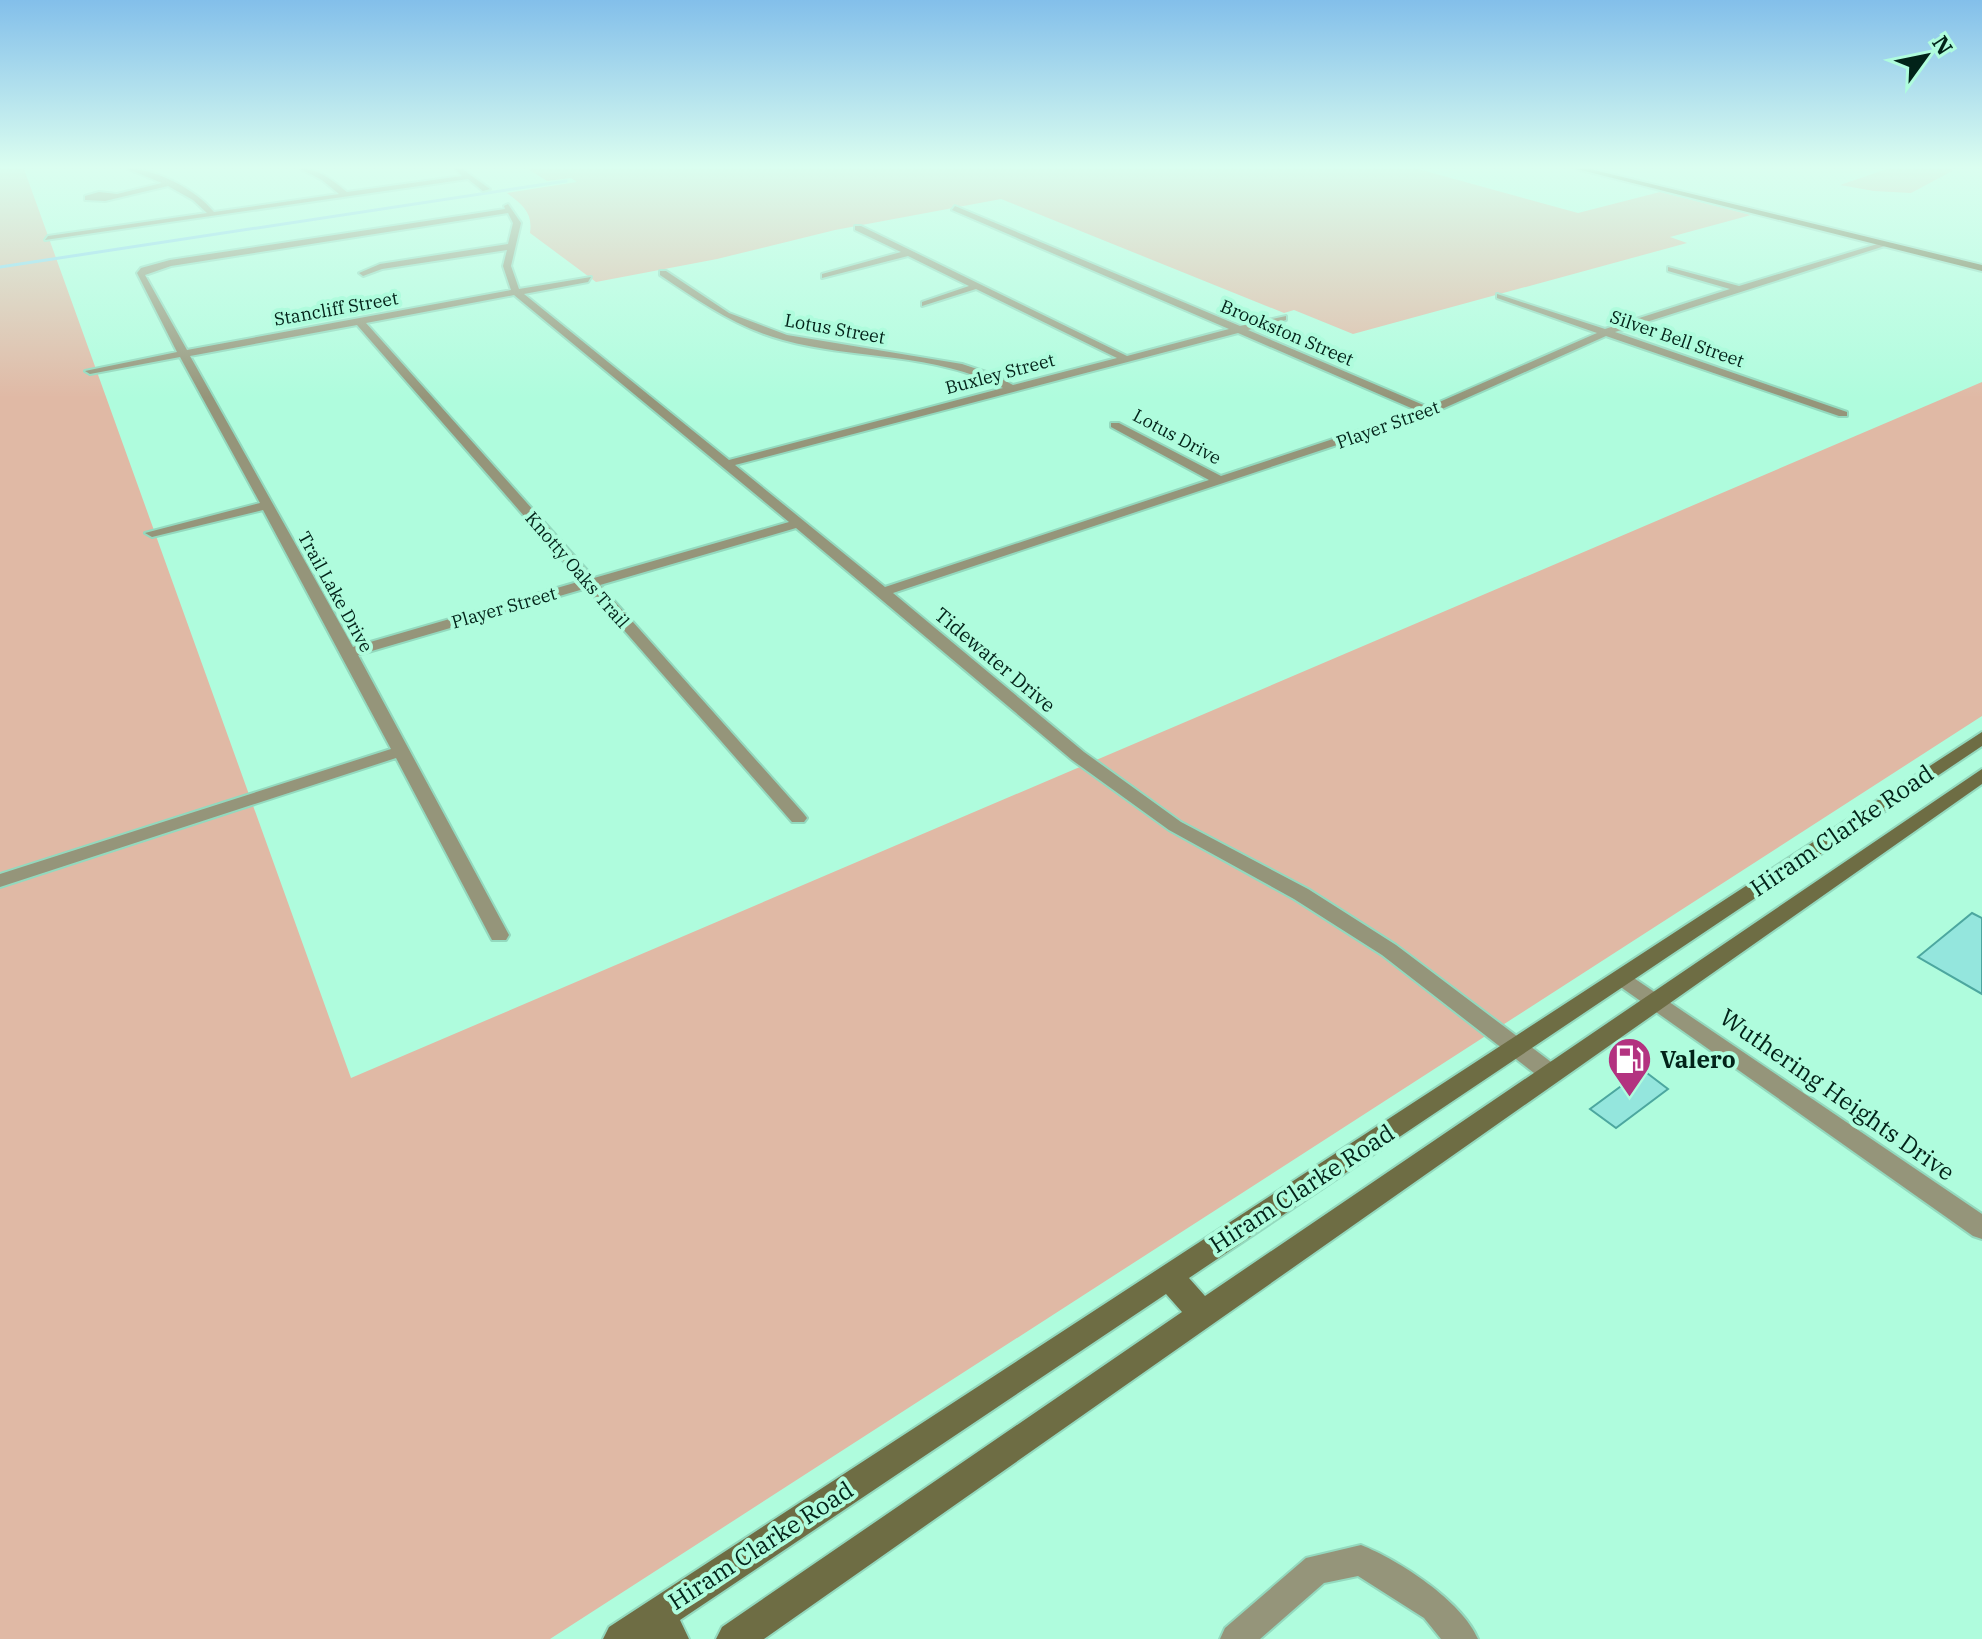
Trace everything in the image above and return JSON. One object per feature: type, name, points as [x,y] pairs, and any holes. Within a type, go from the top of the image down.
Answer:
[{"type":"main road","points":[[1893,245],[1982,268]]},
{"type":"main road","name":"Hiram Clarke Road","points":[[621,1639],[665,1626],[1170,1277],[1982,738]]},
{"type":"main road","name":"Hiram Clarke Road","points":[[734,1639],[1982,775]]},
{"type":"main road","points":[[1863,817],[1896,835]]},
{"type":"main road","points":[[1170,1277],[1203,1315]]},
{"type":"street","name":"Trail Lake Drive","points":[[278,245],[170,263],[144,270],[140,275],[349,653],[499,935]]},
{"type":"street","points":[[893,245],[1126,359]]},
{"type":"street","name":"Brookston Street","points":[[1042,245],[1429,411]]},
{"type":"street","name":"Player Street","points":[[883,592],[1429,411],[1606,332],[1882,245]]},
{"type":"street","points":[[363,273],[458,253],[513,246],[507,266],[516,292]]},
{"type":"street","points":[[825,276],[908,253]]},
{"type":"street","points":[[1671,269],[1741,289]]},
{"type":"street","name":"Lotus Street","points":[[663,273],[726,315],[785,338],[962,367],[1012,389]]},
{"type":"street","name":"Stancliff Street","points":[[90,371],[588,279]]},
{"type":"street","points":[[925,304],[977,286]]},
{"type":"street","name":"Tidewater Drive","points":[[516,292],[1078,756],[1175,826],[1301,894],[1389,950],[1551,1074]]},
{"type":"street","name":"Silver Bell Street","points":[[1500,296],[1843,414]]},
{"type":"street","name":"Buxley Street","points":[[726,464],[1283,318]]},
{"type":"street","name":"Knotty Oaks Trail","points":[[359,321],[798,818]]},
{"type":"street","name":"Lotus Drive","points":[[1115,425],[1221,481]]},
{"type":"street","points":[[152,533],[266,505]]},
{"type":"street","name":"Player Street","points":[[349,653],[798,523]]},
{"type":"street","points":[[0,881],[401,751]]},
{"type":"street","name":"Wuthering Heights Drive","points":[[1622,978],[1982,1228]]},
{"type":"street","points":[[1236,1639],[1317,1569],[1361,1560],[1435,1607],[1462,1639]]},
{"type":"shaded area","points":[[0,245],[52,245],[351,1078],[1982,382],[1982,716],[550,1639],[0,1639]]},
{"type":"shaded area","points":[[547,245],[772,245],[717,259],[596,282]]},
{"type":"shaded area","points":[[1116,245],[1678,245],[1353,334],[1294,310],[1284,313]]},
{"type":"building","points":[[1972,913],[1982,918],[1982,994],[1918,957]]},
{"type":"building","name":"Valero","points":[[1643,1070],[1668,1089],[1616,1128],[1590,1109]]},
{"type":"waterway","points":[[0,267],[142,245]]},
{"type":"place","name":"Valero","points":[[1629,1099]]}]
